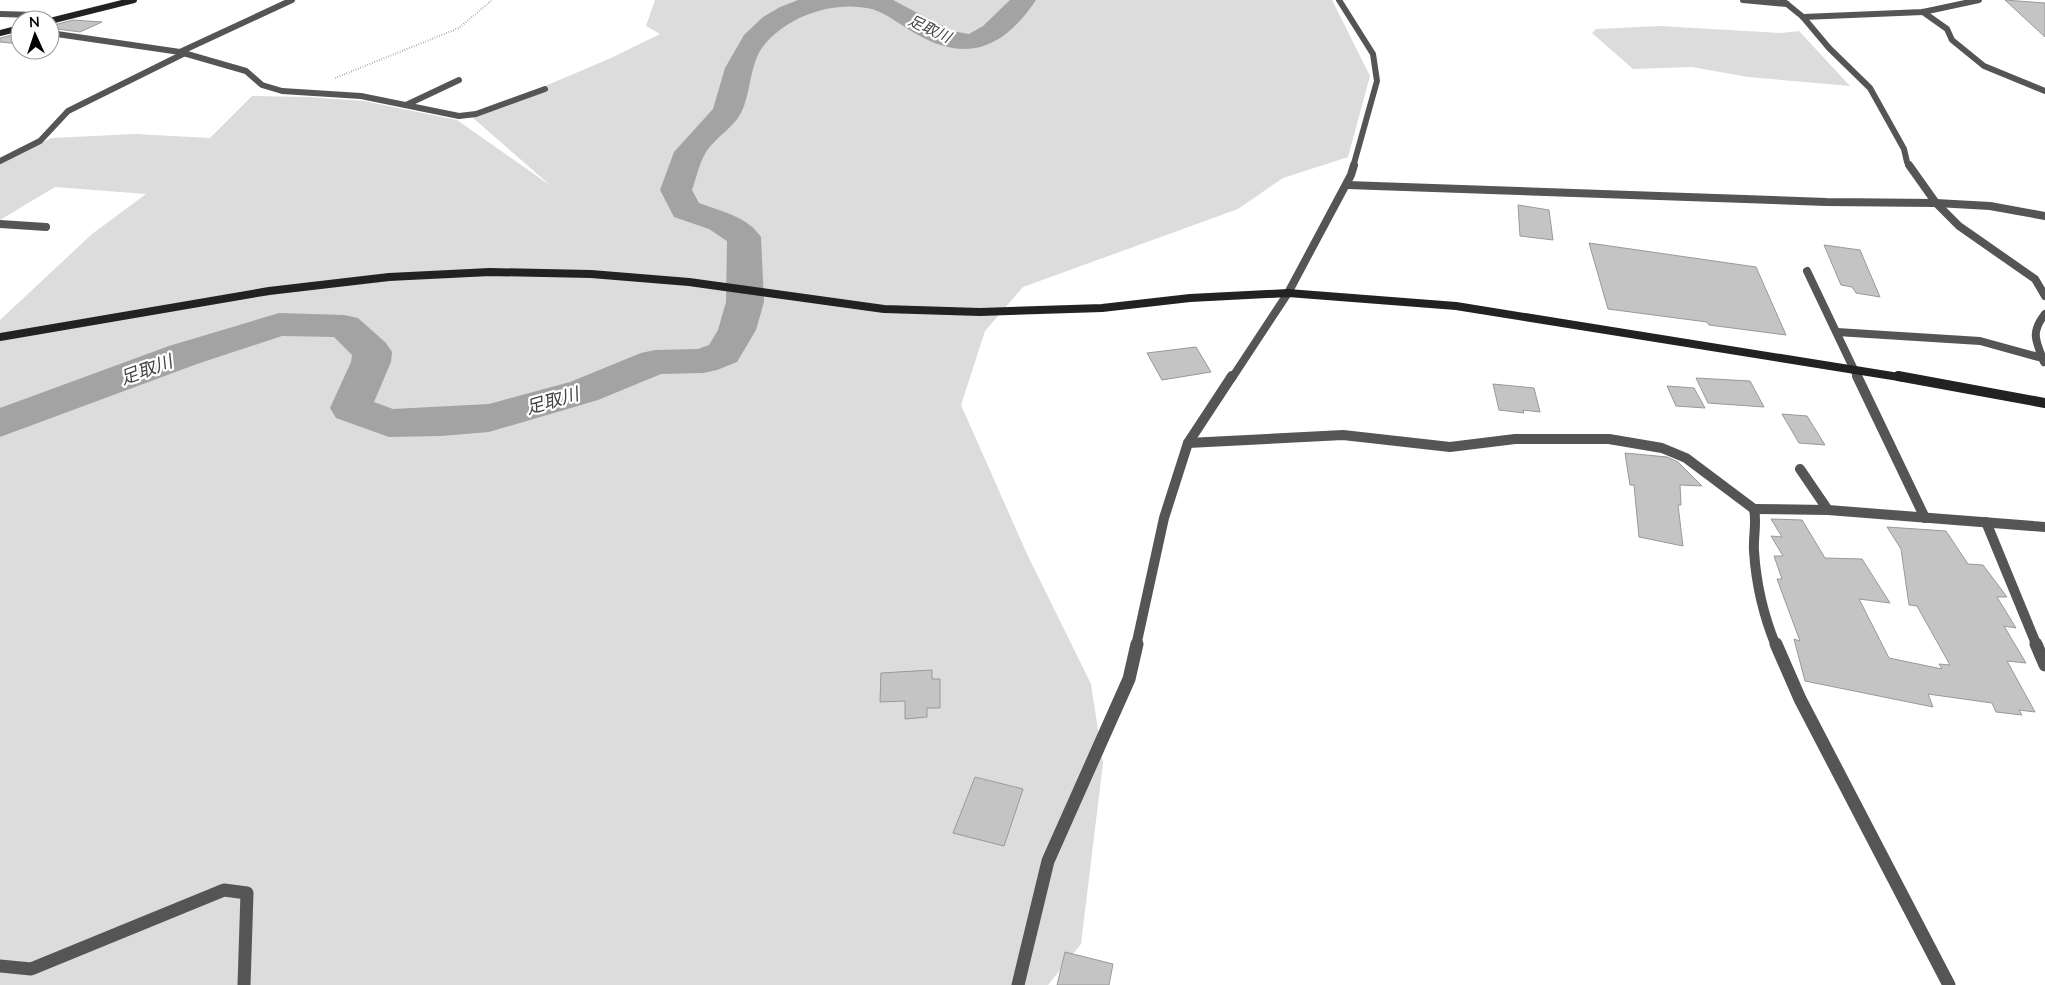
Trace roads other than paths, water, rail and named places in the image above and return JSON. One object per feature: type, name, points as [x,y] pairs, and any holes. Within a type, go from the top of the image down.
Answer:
[{"type":"street","points":[[60,18],[134,0]]},
{"type":"street","points":[[0,161],[40,141],[68,111],[183,52],[292,0]]},
{"type":"street","points":[[1018,985],[1048,861],[1129,679],[1164,518],[1188,443],[1288,293],[1346,185],[1377,81],[1373,54],[1339,0]]},
{"type":"street","points":[[1743,0],[1784,2],[1803,17],[1829,48],[1870,88],[1904,149],[1907,162],[1936,203],[1964,231],[2035,279],[2045,281]]},
{"type":"street","points":[[1803,17],[1923,12],[1979,0]]},
{"type":"street","points":[[1923,12],[1947,29],[1952,40],[1984,66],[2045,91]]},
{"type":"street","points":[[60,34],[183,52],[246,71],[262,85],[282,91],[361,96],[460,116],[476,114],[545,89]]},
{"type":"street","points":[[406,105],[459,80]]},
{"type":"street","points":[[1346,185],[1826,202],[1936,203],[1990,206],[2045,216]]},
{"type":"street","points":[[0,224],[46,227]]},
{"type":"street","points":[[1807,271],[1925,518]]},
{"type":"street","points":[[0,337],[269,291],[388,277],[499,272],[591,274],[689,282],[884,309],[980,312],[1102,308],[1190,298],[1288,293],[1456,306],[1852,368],[2045,404]]},
{"type":"street","points":[[2035,279],[2045,296]]},
{"type":"street","points":[[2044,361],[2035,339],[2036,325],[2045,314]]},
{"type":"street","points":[[1837,332],[1980,341],[2044,361]]},
{"type":"street","points":[[1188,443],[1343,435],[1450,448],[1515,439],[1609,439],[1662,448],[1686,458],[1754,508],[1828,510],[2045,527]]},
{"type":"street","points":[[1800,469],[1828,510]]},
{"type":"street","points":[[1754,508],[1754,551],[1766,622],[1800,699],[1949,985]]},
{"type":"street","points":[[1986,522],[2045,665]]},
{"type":"street","points":[[0,966],[31,969],[224,890],[247,893],[244,985]]},
{"type":"waterway","name":"足取川","points":[[0,423],[183,355],[279,324],[344,326],[372,352],[371,362],[351,408],[389,423],[441,422],[489,418],[584,391],[655,362],[703,361],[723,353],[737,330],[745,302],[744,237],[721,222],[686,210],[676,190],[690,152],[727,111],[739,68],[753,41],[772,23],[789,12],[813,3],[848,0]]},
{"type":"waterway","name":"足取川","points":[[854,0],[881,4],[943,37],[969,42],[981,39],[992,32],[1024,0]]}]
